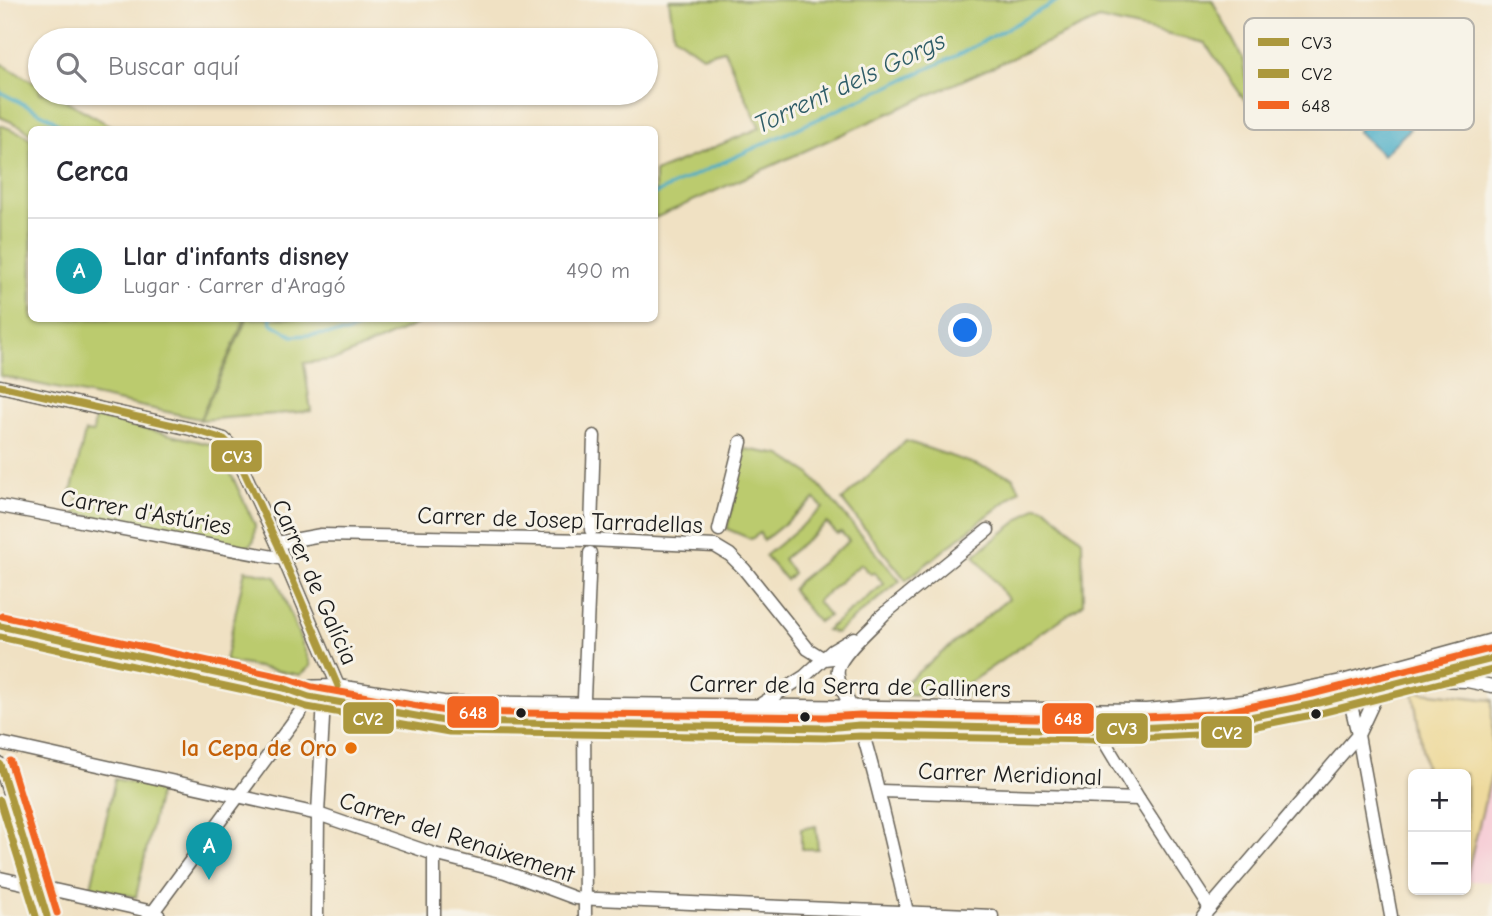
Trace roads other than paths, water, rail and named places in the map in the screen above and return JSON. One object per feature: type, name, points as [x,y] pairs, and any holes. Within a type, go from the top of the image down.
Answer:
[{"type":"street","name":"Carrer de Galícia","points":[[0,386],[191,429],[224,439],[233,448],[277,543],[338,686]]},
{"type":"street","points":[[591,530],[594,436]]},
{"type":"street","points":[[719,530],[741,442]]},
{"type":"street","name":"Carrer d'Astúries","points":[[0,506],[284,559]]},
{"type":"street","points":[[758,706],[805,676],[988,530]]},
{"type":"street","name":"Carrer de Josep Tarradellas","points":[[277,543],[321,535],[590,540],[715,546],[730,555],[744,569],[804,644],[824,659]]},
{"type":"street","points":[[585,916],[584,701],[590,553]]},
{"type":"street","points":[[840,687],[837,672],[841,657],[886,613]]},
{"type":"street","name":"Carrer de la Serra de Galliners","points":[[0,626],[284,688],[309,696],[450,722],[585,726],[825,728],[860,725],[1096,730],[1215,724],[1347,696],[1492,659]]},
{"type":"street","name":"Carrer de la Serra de Galliners","points":[[284,688],[338,686],[443,702],[584,701],[758,706],[1146,710],[1245,701],[1346,680],[1492,640]]},
{"type":"street","points":[[804,644],[810,661],[805,676]]},
{"type":"street","points":[[1435,655],[1448,659],[1492,649]]},
{"type":"street","points":[[824,659],[841,657]]},
{"type":"street","points":[[805,676],[816,672],[834,679],[853,706],[880,791],[908,914]]},
{"type":"street","points":[[1346,680],[1391,916]]},
{"type":"street","points":[[1408,681],[1452,680],[1492,686]]},
{"type":"street","points":[[317,916],[318,814],[324,699],[326,695],[338,693],[338,686]]},
{"type":"street","points":[[1093,711],[1096,730],[1207,912],[1358,735],[1380,688]]},
{"type":"street","points":[[396,712],[392,703],[399,694]]},
{"type":"street","points":[[0,878],[156,914],[309,696]]},
{"type":"street","name":"Carrer del Renaixement","points":[[0,743],[318,814],[434,854],[505,872],[575,898],[992,916]]},
{"type":"street","points":[[0,764],[47,916]]},
{"type":"street","name":"Carrer Meridional","points":[[880,791],[1139,799]]},
{"type":"street","points":[[434,854],[434,916]]},
{"type":"water","points":[[1358,130],[1409,130],[1383,155]]},
{"type":"waterway","name":"Torrent dels Gorgs","points":[[658,192],[962,53],[1059,0]]},
{"type":"waterway","name":"Torrent dels Gorgs","points":[[0,92],[61,126]]},
{"type":"waterway","name":"Torrent dels Gorgs","points":[[271,322],[293,336],[346,333],[369,322]]},
{"type":"place","name":"la Cepa de Oro","points":[[351,748]]},
{"type":"place","name":"Llar d'infants disney","points":[[209,880]]}]
